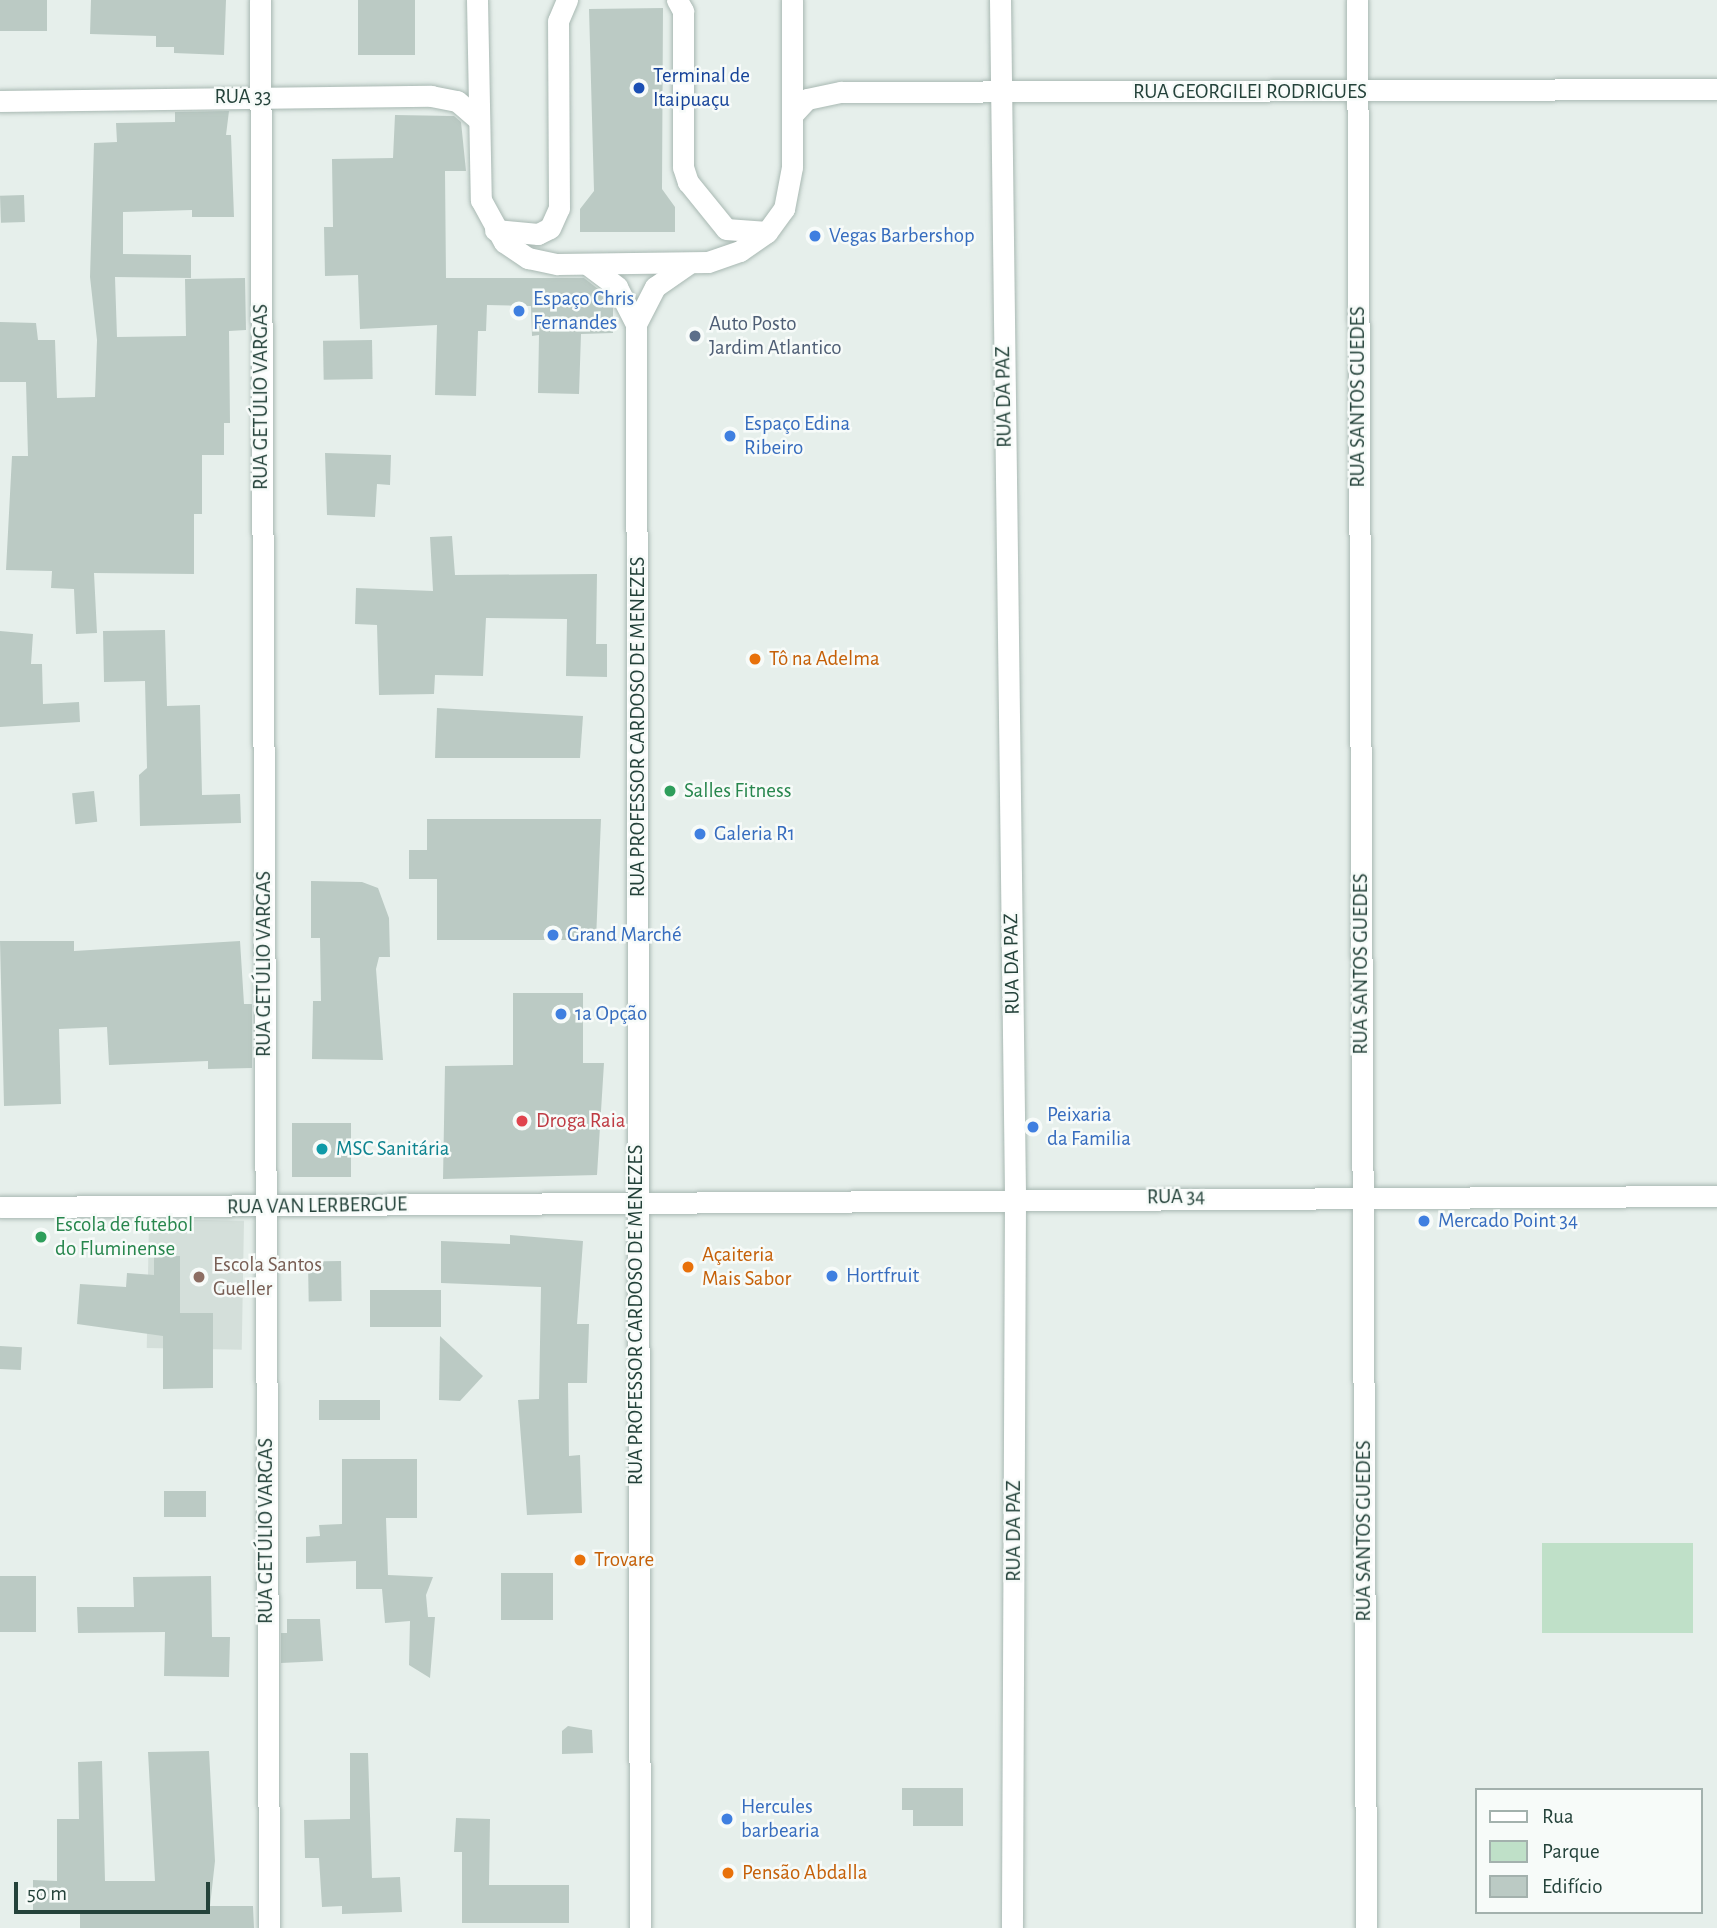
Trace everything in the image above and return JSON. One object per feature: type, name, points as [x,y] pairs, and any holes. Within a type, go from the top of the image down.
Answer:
[{"type":"street","name":"RUA GETÚLIO VARGAS","points":[[260,0],[268,1928]]},
{"type":"street","points":[[477,0],[481,200],[495,230],[528,258],[587,264],[690,263],[725,258],[767,232],[789,192],[792,0]]},
{"type":"street","points":[[495,230],[538,234],[550,228],[559,208],[558,21],[567,0]]},
{"type":"street","points":[[677,0],[683,11],[683,167],[688,182],[726,229],[767,232]]},
{"type":"street","name":"RUA DA PAZ","points":[[1000,0],[1015,1199],[1012,1928]]},
{"type":"street","name":"RUA SANTOS GUEDES","points":[[1357,0],[1366,1928]]},
{"type":"street","name":"RUA GEORGILEI RODRIGUES","points":[[792,115],[807,99],[828,93],[1717,89]]},
{"type":"street","name":"RUA 33","points":[[0,101],[445,97],[478,119]]},
{"type":"street","name":"RUA PROFESSOR CARDOSO DE MENEZES","points":[[640,1928],[634,1201],[636,324],[655,287],[690,263]]},
{"type":"street","name":"RUA PROFESSOR CARDOSO DE MENEZES","points":[[587,264],[617,287],[636,324]]},
{"type":"street","name":"RUA 34","points":[[634,1201],[1362,1194],[1717,1196]]},
{"type":"street","name":"RUA VAN LERBERGUE","points":[[0,1207],[265,1208],[634,1201]]},
{"type":"shaded area","points":[[149,1219],[244,1221],[242,1350],[147,1348]]},
{"type":"green space","points":[[1542,1543],[1693,1543],[1693,1633],[1542,1633]]},
{"type":"building","points":[[0,0],[47,0],[47,31],[0,31]]},
{"type":"building","points":[[91,0],[226,0],[224,55],[174,53],[174,47],[156,47],[156,36],[90,34]]},
{"type":"building","points":[[358,0],[415,0],[415,55],[358,55]]},
{"type":"building","points":[[663,8],[662,189],[675,207],[675,232],[580,232],[580,209],[594,191],[589,9]]},
{"type":"building","points":[[229,111],[226,135],[231,135],[234,217],[192,217],[192,210],[123,212],[123,254],[191,255],[191,278],[115,277],[117,337],[186,336],[185,279],[245,278],[246,330],[229,331],[230,423],[224,423],[224,455],[202,455],[202,514],[194,514],[194,574],[94,573],[97,633],[76,634],[74,589],[51,588],[52,571],[6,570],[12,456],[28,456],[26,382],[0,382],[0,322],[36,323],[38,340],[55,340],[57,398],[95,397],[97,340],[90,277],[94,143],[117,142],[116,123],[175,122],[175,112]]},
{"type":"building","points":[[395,115],[454,116],[461,122],[466,171],[445,171],[446,278],[584,278],[607,296],[613,308],[613,333],[581,334],[579,394],[538,393],[539,335],[532,336],[531,306],[487,305],[486,331],[478,331],[476,396],[435,395],[437,325],[360,329],[358,275],[325,276],[324,227],[333,227],[332,159],[393,158]]},
{"type":"building","points":[[24,195],[25,222],[1,223],[0,196]]},
{"type":"building","points":[[372,340],[373,379],[324,380],[323,341]]},
{"type":"building","points":[[325,453],[391,455],[390,485],[377,484],[375,517],[327,515]]},
{"type":"building","points":[[452,536],[455,575],[597,574],[596,644],[607,644],[607,677],[566,676],[567,619],[486,618],[483,676],[435,675],[434,694],[379,695],[377,625],[355,624],[356,588],[433,591],[430,537]]},
{"type":"building","points":[[165,630],[167,706],[200,705],[202,795],[240,794],[241,823],[140,826],[139,775],[147,768],[145,681],[104,682],[103,631]]},
{"type":"building","points":[[0,631],[33,634],[31,664],[42,664],[43,704],[79,702],[80,722],[0,727]]},
{"type":"building","points":[[437,708],[583,716],[580,758],[435,758]]},
{"type":"building","points":[[94,791],[97,822],[75,824],[72,793]]},
{"type":"building","points":[[427,819],[601,819],[596,940],[437,940],[437,879],[409,879],[409,850],[427,850]]},
{"type":"building","points":[[311,881],[362,882],[378,888],[389,918],[390,957],[379,957],[376,969],[383,1060],[312,1059],[313,1001],[321,1001],[320,938],[311,938]]},
{"type":"building","points":[[0,941],[74,941],[74,951],[240,941],[244,1004],[252,1004],[252,1068],[208,1069],[208,1061],[109,1065],[107,1027],[59,1029],[61,1104],[4,1106]]},
{"type":"building","name":"Droga Raia","points":[[513,993],[583,993],[583,1063],[604,1063],[597,1175],[443,1179],[445,1066],[513,1065]]},
{"type":"building","name":"MSC Sanitária","points":[[292,1123],[351,1123],[351,1177],[292,1177]]},
{"type":"building","points":[[510,1235],[583,1241],[577,1324],[589,1324],[587,1383],[568,1383],[569,1456],[580,1455],[582,1513],[527,1515],[518,1400],[539,1399],[541,1287],[441,1283],[441,1241],[510,1244]]},
{"type":"building","points":[[154,1256],[180,1256],[180,1313],[213,1313],[213,1388],[163,1389],[163,1336],[77,1324],[80,1284],[126,1287],[127,1273],[154,1275]]},
{"type":"building","points":[[341,1261],[342,1301],[309,1302],[308,1262]]},
{"type":"building","points":[[370,1290],[441,1290],[441,1327],[370,1327]]},
{"type":"building","points":[[440,1336],[483,1376],[460,1401],[439,1400]]},
{"type":"building","points":[[0,1346],[22,1347],[21,1370],[0,1369]]},
{"type":"building","points":[[319,1400],[380,1400],[380,1420],[319,1420]]},
{"type":"building","points":[[342,1459],[417,1459],[417,1518],[386,1518],[388,1575],[433,1577],[426,1595],[428,1617],[435,1617],[430,1678],[409,1665],[410,1621],[385,1623],[382,1589],[356,1589],[356,1561],[306,1563],[306,1537],[320,1536],[319,1525],[342,1524]]},
{"type":"building","points":[[164,1491],[206,1491],[206,1517],[164,1517]]},
{"type":"building","points":[[501,1573],[553,1573],[553,1620],[501,1620]]},
{"type":"building","points":[[0,1576],[36,1576],[36,1632],[0,1632]]},
{"type":"building","points":[[211,1576],[212,1637],[230,1637],[229,1677],[164,1676],[165,1632],[78,1633],[77,1607],[134,1607],[133,1577]]},
{"type":"building","points":[[287,1619],[320,1619],[323,1661],[281,1663],[281,1633],[287,1633]]},
{"type":"building","points":[[568,1726],[592,1730],[593,1753],[562,1754],[562,1731]]},
{"type":"building","points":[[209,1751],[215,1861],[210,1906],[253,1906],[254,1928],[80,1928],[80,1914],[33,1914],[33,1880],[57,1881],[57,1819],[79,1819],[78,1762],[102,1761],[105,1881],[155,1881],[148,1752]]},
{"type":"building","points":[[350,1753],[368,1753],[372,1878],[400,1877],[402,1912],[342,1914],[342,1906],[322,1907],[319,1858],[305,1858],[304,1820],[350,1819]]},
{"type":"building","points":[[902,1788],[963,1788],[963,1826],[913,1826],[913,1810],[902,1810]]},
{"type":"building","points":[[456,1818],[490,1819],[489,1885],[569,1885],[569,1923],[462,1923],[462,1852],[454,1852]]},
{"type":"place","name":"Terminal de Itaipuaçu","points":[[639,88]]},
{"type":"place","name":"Vegas Barbershop","points":[[815,236]]},
{"type":"place","name":"Espaço Chris Fernandes","points":[[519,311]]},
{"type":"place","name":"Auto Posto Jardim Atlantico","points":[[695,336]]},
{"type":"place","name":"Espaço Edina Ribeiro","points":[[730,436]]},
{"type":"place","name":"Tô na Adelma","points":[[755,659]]},
{"type":"place","name":"Salles Fitness","points":[[670,791]]},
{"type":"place","name":"Galeria R1","points":[[700,834]]},
{"type":"place","name":"Grand Marché","points":[[553,935]]},
{"type":"place","name":"1a Opção","points":[[561,1014]]},
{"type":"place","name":"Droga Raia","points":[[522,1121]]},
{"type":"place","name":"Peixaria da Familia","points":[[1033,1127]]},
{"type":"place","name":"MSC Sanitária","points":[[322,1149]]},
{"type":"place","name":"Mercado Point 34","points":[[1424,1221]]},
{"type":"place","name":"Escola de futebol do Fluminense","points":[[41,1237]]},
{"type":"place","name":"Açaiteria Mais Sabor","points":[[688,1267]]},
{"type":"place","name":"Hortfruit","points":[[832,1276]]},
{"type":"place","name":"Escola Santos Gueller","points":[[199,1277]]},
{"type":"place","name":"Trovare","points":[[580,1560]]},
{"type":"place","name":"Hercules barbearia","points":[[727,1819]]},
{"type":"place","name":"Pensão Abdalla","points":[[728,1873]]}]
